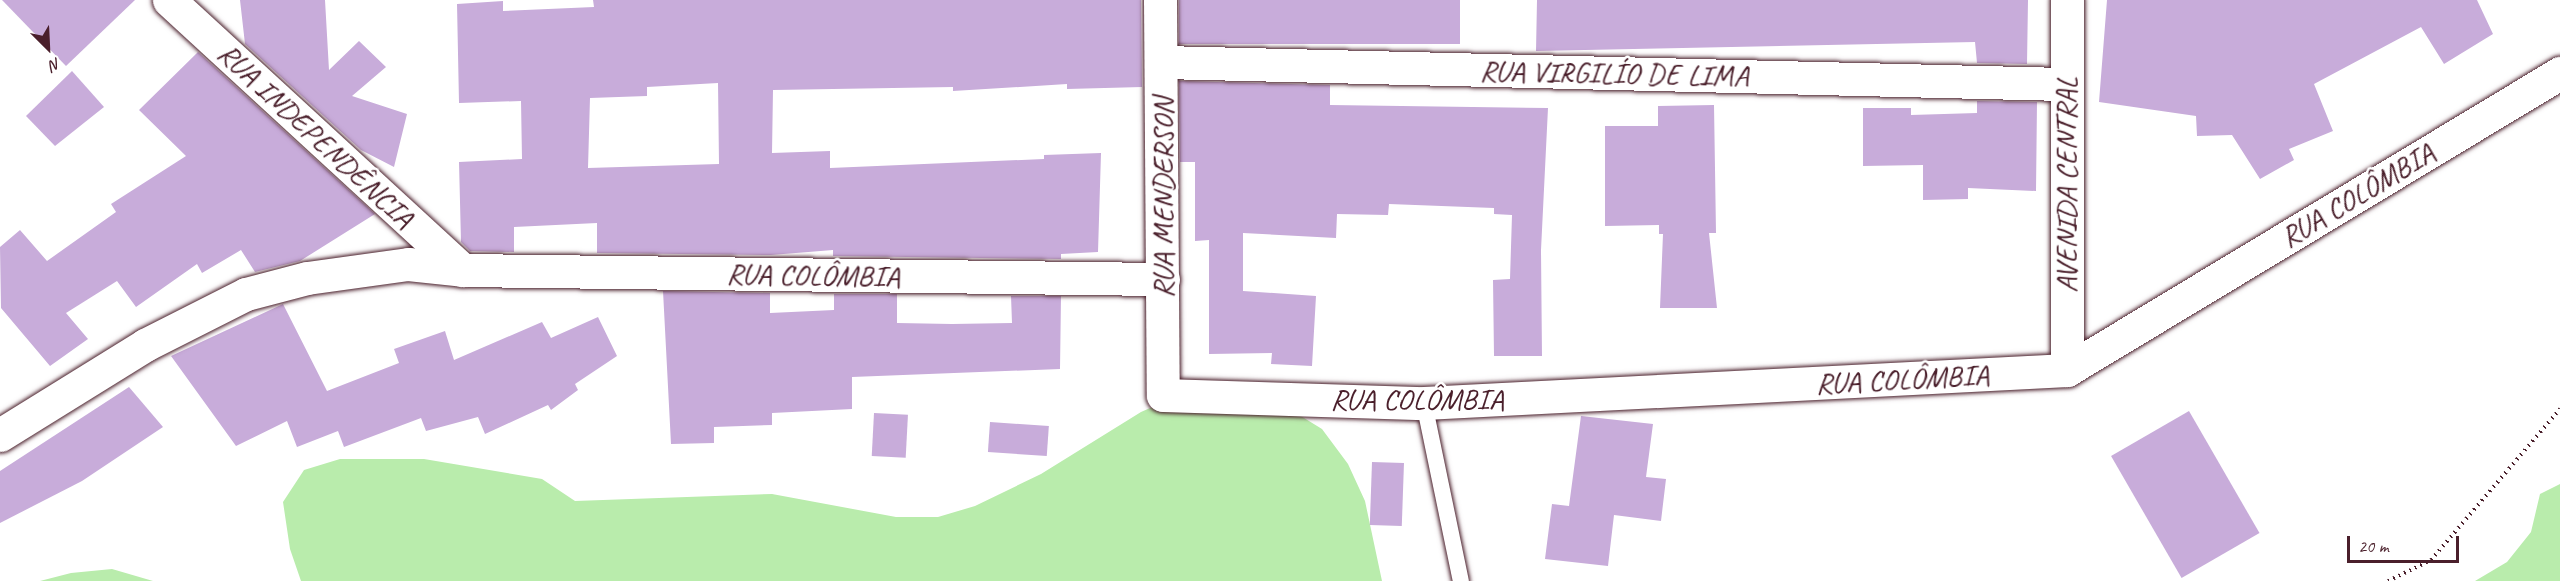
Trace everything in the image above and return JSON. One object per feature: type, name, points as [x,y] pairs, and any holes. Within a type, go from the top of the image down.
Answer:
[{"type":"street","name":"RUA INDEPENDÊNCIA","points":[[169,0],[463,270]]},
{"type":"street","name":"RUA MENDERSON","points":[[1160,0],[1163,395]]},
{"type":"street","name":"AVENIDA CENTRAL","points":[[2067,0],[2065,84],[2067,370]]},
{"type":"street","name":"RUA VIRGILÍO DE LIMA","points":[[1162,62],[2065,84]]},
{"type":"street","name":"RUA COLÔMBIA","points":[[1163,395],[1424,403],[2067,370],[2560,73]]},
{"type":"street","name":"RUA COLÔMBIA","points":[[0,435],[145,345],[246,294],[307,278],[408,264],[463,270],[1163,279]]},
{"type":"lane","points":[[1424,403],[1461,581]]},
{"type":"path","points":[[2388,581],[2431,560],[2560,409]]},
{"type":"green space","points":[[1175,397],[1291,410],[1322,429],[1348,464],[1365,501],[1382,581],[301,581],[290,549],[283,502],[304,470],[340,459],[424,459],[542,479],[575,501],[772,494],[896,517],[938,517],[975,506],[1041,474],[1141,412]]},
{"type":"green space","points":[[2560,484],[2560,581],[2475,581],[2507,562],[2531,532],[2540,494]]},
{"type":"green space","points":[[112,569],[153,581],[40,581],[71,573]]},
{"type":"building","points":[[2,0],[135,0],[66,66]]},
{"type":"building","points":[[240,0],[325,0],[329,70],[359,41],[386,67],[352,96],[407,114],[394,167],[361,150],[245,44]]},
{"type":"building","points":[[593,0],[1141,0],[1142,87],[1067,89],[1067,84],[953,91],[953,87],[773,90],[772,153],[830,151],[830,168],[1044,159],[1044,155],[1101,153],[1098,252],[1061,254],[1061,259],[833,256],[833,250],[771,255],[597,253],[597,223],[514,227],[514,252],[470,251],[461,242],[459,162],[522,159],[521,101],[459,103],[457,4],[503,1],[503,11],[594,7]],"holes":[[[718,83],[719,164],[588,168],[590,98],[647,96],[647,87]]]},
{"type":"building","points":[[1179,0],[1460,0],[1460,44],[1179,44]]},
{"type":"building","points":[[1537,0],[2028,0],[2027,64],[1977,63],[1975,42],[1536,51]]},
{"type":"building","points":[[2107,0],[2477,0],[2493,34],[2444,64],[2421,27],[2314,84],[2333,131],[2289,149],[2294,160],[2260,179],[2232,135],[2197,136],[2196,116],[2099,102]]},
{"type":"building","points":[[198,52],[375,214],[300,261],[255,272],[241,250],[202,273],[197,264],[136,307],[117,281],[66,313],[88,339],[50,366],[1,308],[0,247],[20,230],[47,261],[116,212],[111,204],[186,156],[139,110]]},
{"type":"building","points":[[72,71],[104,107],[55,146],[26,116]]},
{"type":"building","points":[[1179,81],[1330,85],[1330,105],[1548,108],[1541,250],[1542,356],[1494,356],[1493,280],[1510,279],[1512,215],[1494,214],[1494,208],[1389,204],[1388,215],[1337,214],[1336,238],[1243,233],[1243,291],[1316,296],[1312,366],[1271,364],[1272,353],[1209,354],[1209,240],[1195,241],[1195,162],[1180,162]]},
{"type":"building","points":[[1977,101],[2037,102],[2036,191],[1968,188],[1968,199],[1923,200],[1923,165],[1863,166],[1863,108],[1911,108],[1911,115],[1977,113]]},
{"type":"building","points":[[1714,105],[1716,233],[1709,233],[1717,308],[1660,308],[1663,234],[1659,234],[1659,225],[1605,226],[1605,126],[1658,126],[1658,106]]},
{"type":"building","points":[[663,291],[770,293],[770,313],[834,310],[834,294],[897,294],[897,323],[952,324],[1012,323],[1011,296],[1061,296],[1060,369],[852,377],[852,409],[772,413],[772,425],[714,427],[714,443],[671,444]]},
{"type":"building","points":[[283,304],[327,391],[399,363],[394,349],[445,331],[454,360],[542,322],[551,338],[598,317],[617,356],[575,384],[578,390],[551,410],[548,405],[485,434],[478,417],[426,431],[421,418],[344,447],[338,431],[297,447],[287,421],[236,446],[171,356]]},
{"type":"building","points":[[129,387],[163,427],[82,481],[0,523],[0,471]]},
{"type":"building","points":[[2189,411],[2260,533],[2182,578],[2111,456]]},
{"type":"building","points":[[874,413],[908,415],[906,458],[872,456]]},
{"type":"building","points":[[1581,416],[1653,424],[1646,477],[1666,479],[1661,521],[1614,515],[1608,566],[1545,559],[1552,504],[1569,506]]},
{"type":"building","points":[[990,422],[1049,426],[1047,456],[988,452]]},
{"type":"building","points":[[1372,462],[1404,463],[1402,526],[1370,525]]}]
